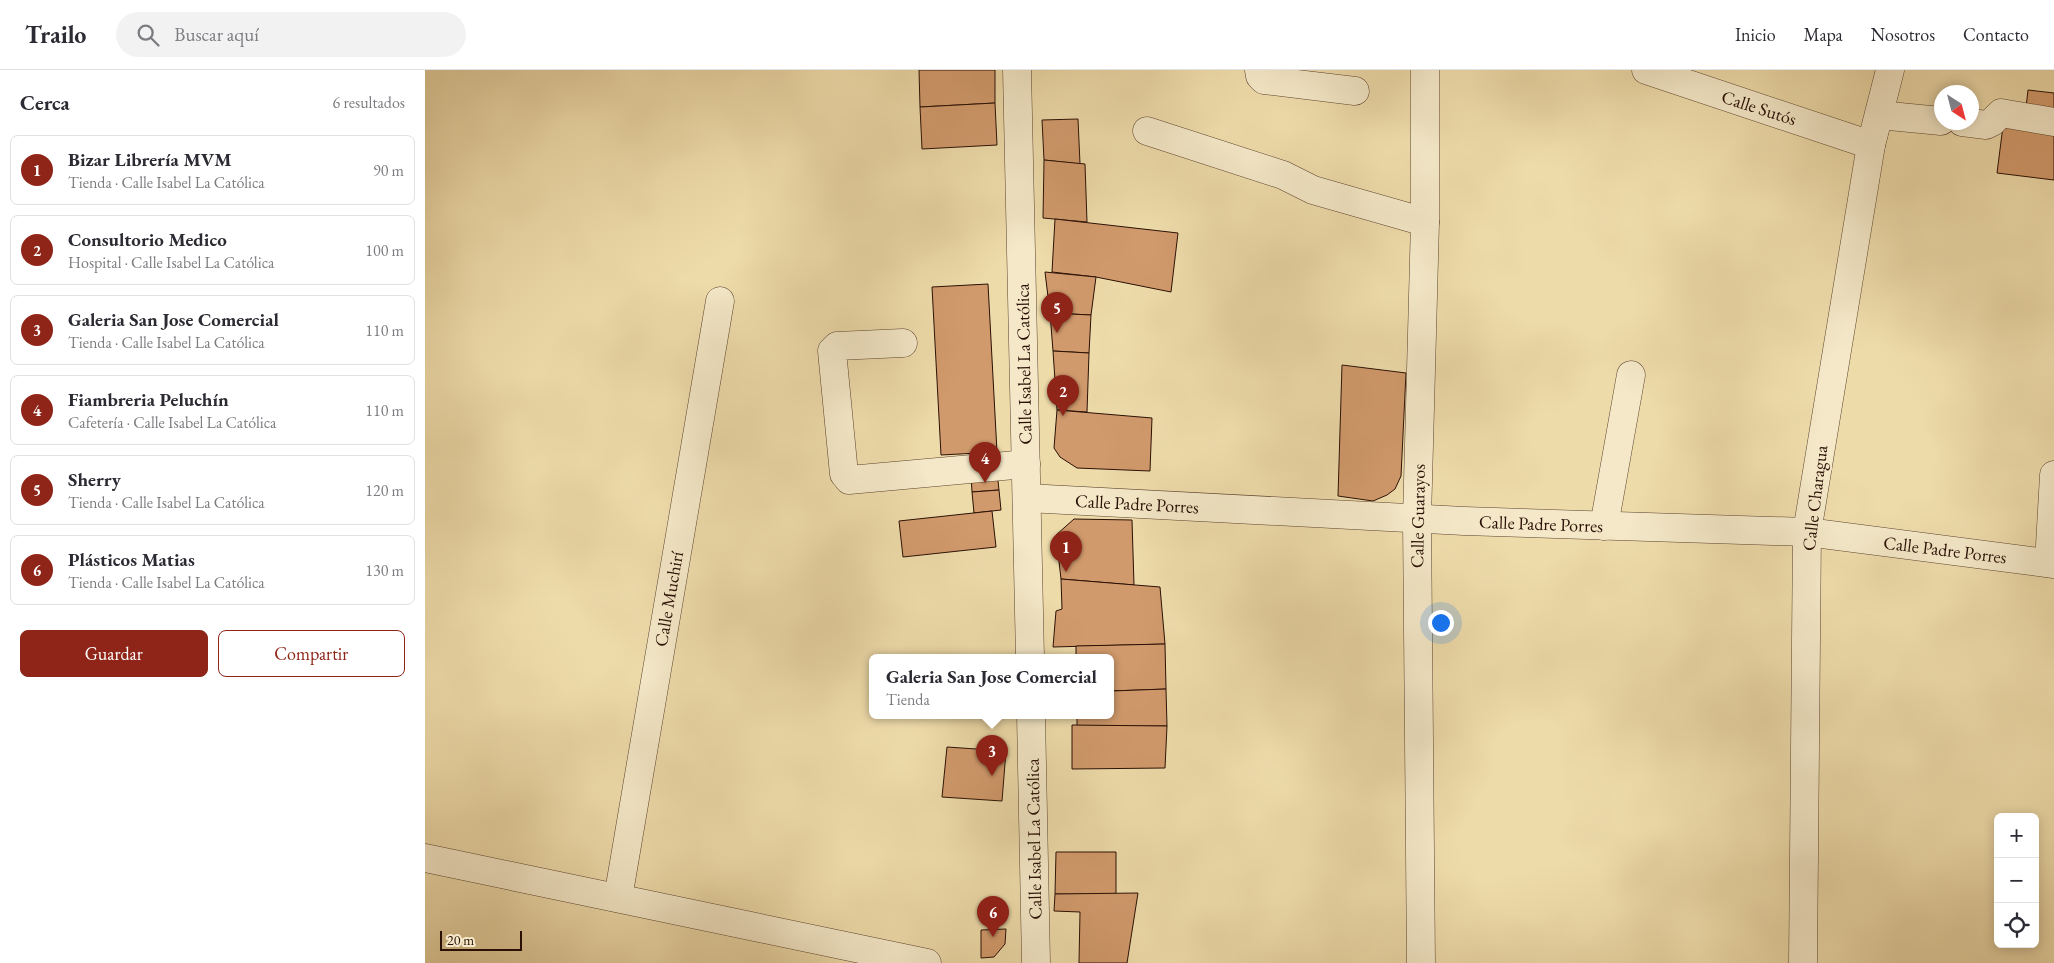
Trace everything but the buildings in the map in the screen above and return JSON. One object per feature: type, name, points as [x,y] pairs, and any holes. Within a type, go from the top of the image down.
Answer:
[{"type":"street","name":"Calle Isabel La Católica","points":[[1017,70],[1030,654]]},
{"type":"street","points":[[1259,70],[1259,76],[1264,80],[1355,91]]},
{"type":"street","name":"Calle Guarayos","points":[[1421,963],[1417,519],[1425,222],[1425,70]]},
{"type":"street","name":"Calle Charagua","points":[[1803,963],[1807,532],[1871,145],[1890,70]]},
{"type":"street","name":"Calle Sutós","points":[[1651,71],[1871,145]]},
{"type":"street","points":[[1979,124],[1986,125],[1992,122],[2001,113],[2054,122]]},
{"type":"street","points":[[1879,115],[1934,120]]},
{"type":"street","points":[[1147,131],[1283,174],[1313,190],[1425,222]]},
{"type":"street","name":"Calle Muchirí","points":[[618,898],[720,301]]},
{"type":"street","points":[[903,343],[837,346],[832,351],[844,474],[846,478],[849,480],[1026,464]]},
{"type":"street","points":[[1604,526],[1631,375]]},
{"type":"street","points":[[2051,563],[2054,475]]},
{"type":"street","name":"Calle Padre Porres","points":[[1027,498],[1417,519],[1807,532],[2051,563]]},
{"type":"street","name":"Calle Isabel La Católica","points":[[1031,719],[1036,963]]},
{"type":"street","points":[[425,858],[618,898],[843,955],[927,963]]},
{"type":"place","name":"Sherry","points":[[1057,333]]},
{"type":"place","name":"Consultorio Medico","points":[[1063,416]]},
{"type":"place","name":"Fiambreria Peluchín","points":[[985,483]]},
{"type":"place","name":"Bizar Librería MVM","points":[[1066,572]]},
{"type":"place","name":"Galeria San Jose Comercial","points":[[992,776]]},
{"type":"place","name":"Plásticos Matias","points":[[993,937]]}]
